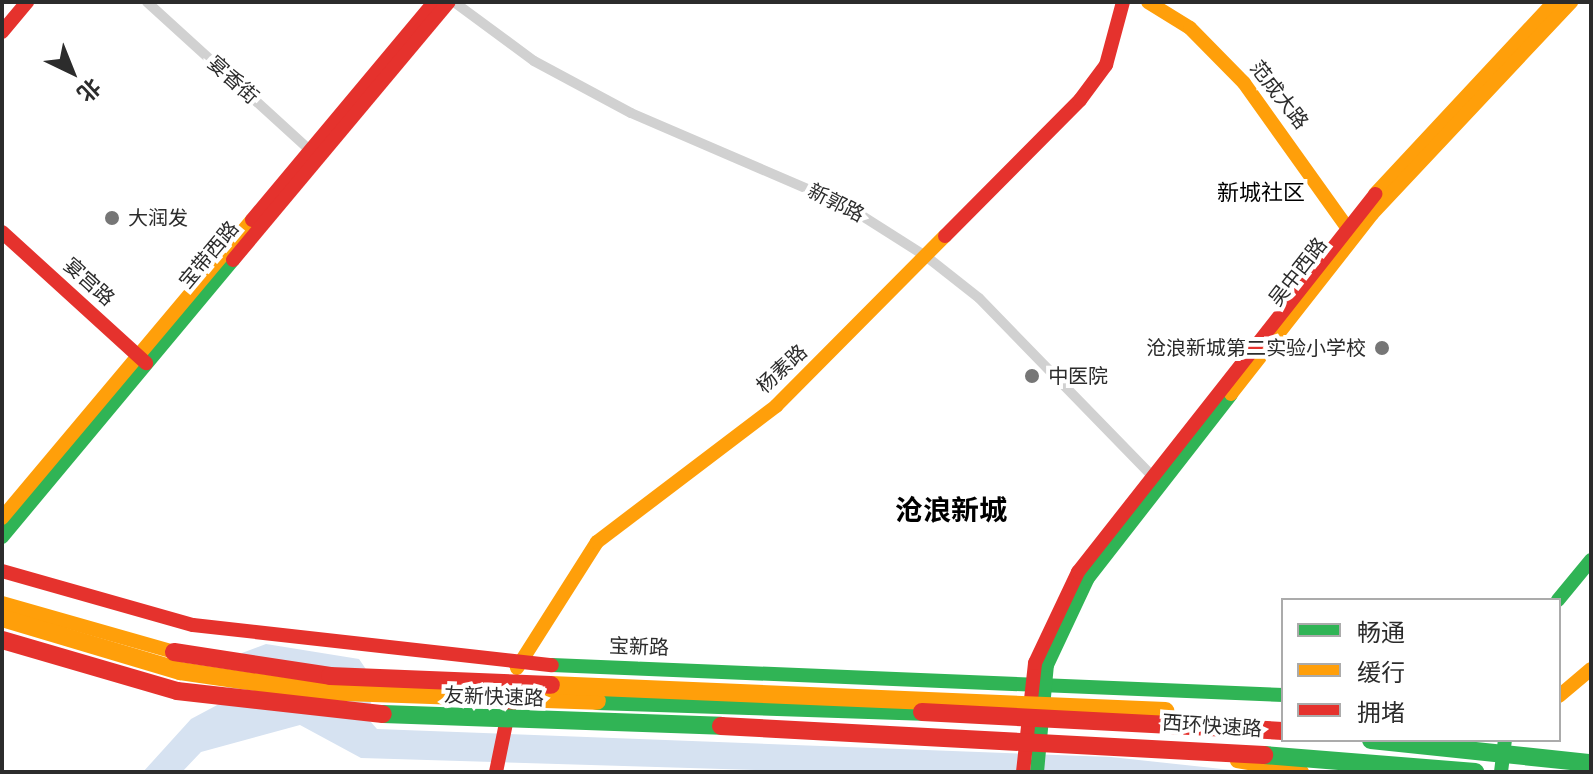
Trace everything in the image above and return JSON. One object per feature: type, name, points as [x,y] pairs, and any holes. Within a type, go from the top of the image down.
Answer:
[{"type":"main road","points":[[2,32],[27,2]]},
{"type":"main road","name":"宝带西路","points":[[315,155],[434,2]]},
{"type":"main road","name":"宝带西路","points":[[2,518],[315,155],[452,2]]},
{"type":"main road","name":"杨素路","points":[[496,772],[518,664],[597,542],[765,415],[927,257],[1106,65],[1123,2]]},
{"type":"main road","name":"范成大路","points":[[1148,2],[1190,28],[1244,83],[1349,232]]},
{"type":"main road","name":"吴中西路","points":[[1037,772],[1035,748],[1043,692],[1073,603],[1157,482],[1349,232],[1554,2]]},
{"type":"main road","name":"吴中西路","points":[[1349,232],[1571,2]]},
{"type":"main road","name":"宴宫路","points":[[2,232],[141,360]]},
{"type":"main road","name":"宝带西路","points":[[2,537],[141,360]]},
{"type":"main road","points":[[1560,598],[1591,560]]},
{"type":"main road","name":"宝新路","points":[[2,571],[193,625],[518,664],[1043,692],[1281,695]]},
{"type":"main road","points":[[2,603],[174,652],[358,677],[1043,692],[1281,722]]},
{"type":"main road","name":"友新快速路","points":[[2,618],[180,671],[315,691],[988,715]]},
{"type":"main road","name":"友新快速路","points":[[2,640],[177,691],[315,711],[992,737]]},
{"type":"main road","points":[[1561,694],[1591,669]]},
{"type":"main road","points":[[1043,692],[1164,720]]},
{"type":"main road","name":"西环快速路","points":[[988,715],[1164,720],[1281,731]]},
{"type":"main road","name":"西环快速路","points":[[992,737],[1064,739],[1475,772]]},
{"type":"main road","points":[[1064,739],[1302,772]]},
{"type":"main road","points":[[1390,742],[1591,763]]},
{"type":"main road","points":[[1501,772],[1505,742]]},
{"type":"main road","name":"吴中西路","points":[[1023,772],[1035,748]]},
{"type":"street","name":"宴香街","points":[[147,2],[315,155]]},
{"type":"street","name":"新郭路","points":[[452,2],[534,61],[631,113],[845,205],[927,257],[979,298],[1157,482]]},
{"type":"water","points":[[266,644],[359,659],[372,678],[370,721],[377,729],[1111,757],[1250,772],[821,772],[361,758],[300,725],[201,752],[182,772],[143,772],[191,719],[221,703],[242,653]]},
{"type":"traffic: fast","points":[[2,537],[233,260]]},
{"type":"traffic: fast","points":[[1037,772],[1047,665],[1088,578],[1231,394]]},
{"type":"traffic: fast","points":[[1560,598],[1591,560]]},
{"type":"traffic: fast","points":[[552,665],[1281,695]]},
{"type":"traffic: fast","points":[[597,701],[922,712]]},
{"type":"traffic: fast","points":[[383,714],[721,726]]},
{"type":"traffic: fast","points":[[1390,742],[1591,763]]},
{"type":"traffic: fast","points":[[1501,772],[1505,742]]},
{"type":"traffic: fast","points":[[1264,755],[1475,772]]},
{"type":"traffic: slow","points":[[1148,2],[1190,28],[1244,83],[1351,233]]},
{"type":"traffic: slow","points":[[1375,194],[1554,2]]},
{"type":"traffic: slow","points":[[1231,394],[1372,214],[1571,2]]},
{"type":"traffic: slow","points":[[2,518],[252,220]]},
{"type":"traffic: slow","points":[[517,668],[597,542],[776,406],[945,236]]},
{"type":"traffic: slow","points":[[2,603],[174,652]]},
{"type":"traffic: slow","points":[[2,618],[180,671],[315,691],[597,701]]},
{"type":"traffic: slow","points":[[1561,694],[1591,669]]},
{"type":"traffic: slow","points":[[551,685],[1165,711]]},
{"type":"traffic: slow","points":[[1237,761],[1302,772]]},
{"type":"traffic: jam","points":[[2,32],[27,2]]},
{"type":"traffic: jam","points":[[252,220],[434,2]]},
{"type":"traffic: jam","points":[[233,260],[449,2]]},
{"type":"traffic: jam","points":[[945,236],[1080,100],[1106,65],[1123,2]]},
{"type":"traffic: jam","points":[[1023,772],[1035,663],[1078,572],[1375,194]]},
{"type":"traffic: jam","points":[[2,232],[146,363]]},
{"type":"traffic: jam","points":[[2,571],[193,625],[552,665]]},
{"type":"traffic: jam","points":[[2,640],[177,691],[383,714]]},
{"type":"traffic: jam","points":[[174,652],[330,676],[551,685]]},
{"type":"traffic: jam","points":[[496,772],[513,689]]},
{"type":"traffic: jam","points":[[922,712],[1281,731]]},
{"type":"traffic: jam","points":[[721,726],[1264,755]]},
{"type":"place","name":"大润发","points":[[112,218]]},
{"type":"place","name":"沧浪新城第二实验小学校","points":[[1382,348]]},
{"type":"place","name":"中医院","points":[[1032,376]]},
{"type":"district","name":"新城社区","points":[[1261,193]]},
{"type":"district","name":"沧浪新城","points":[[951,511]]}]
